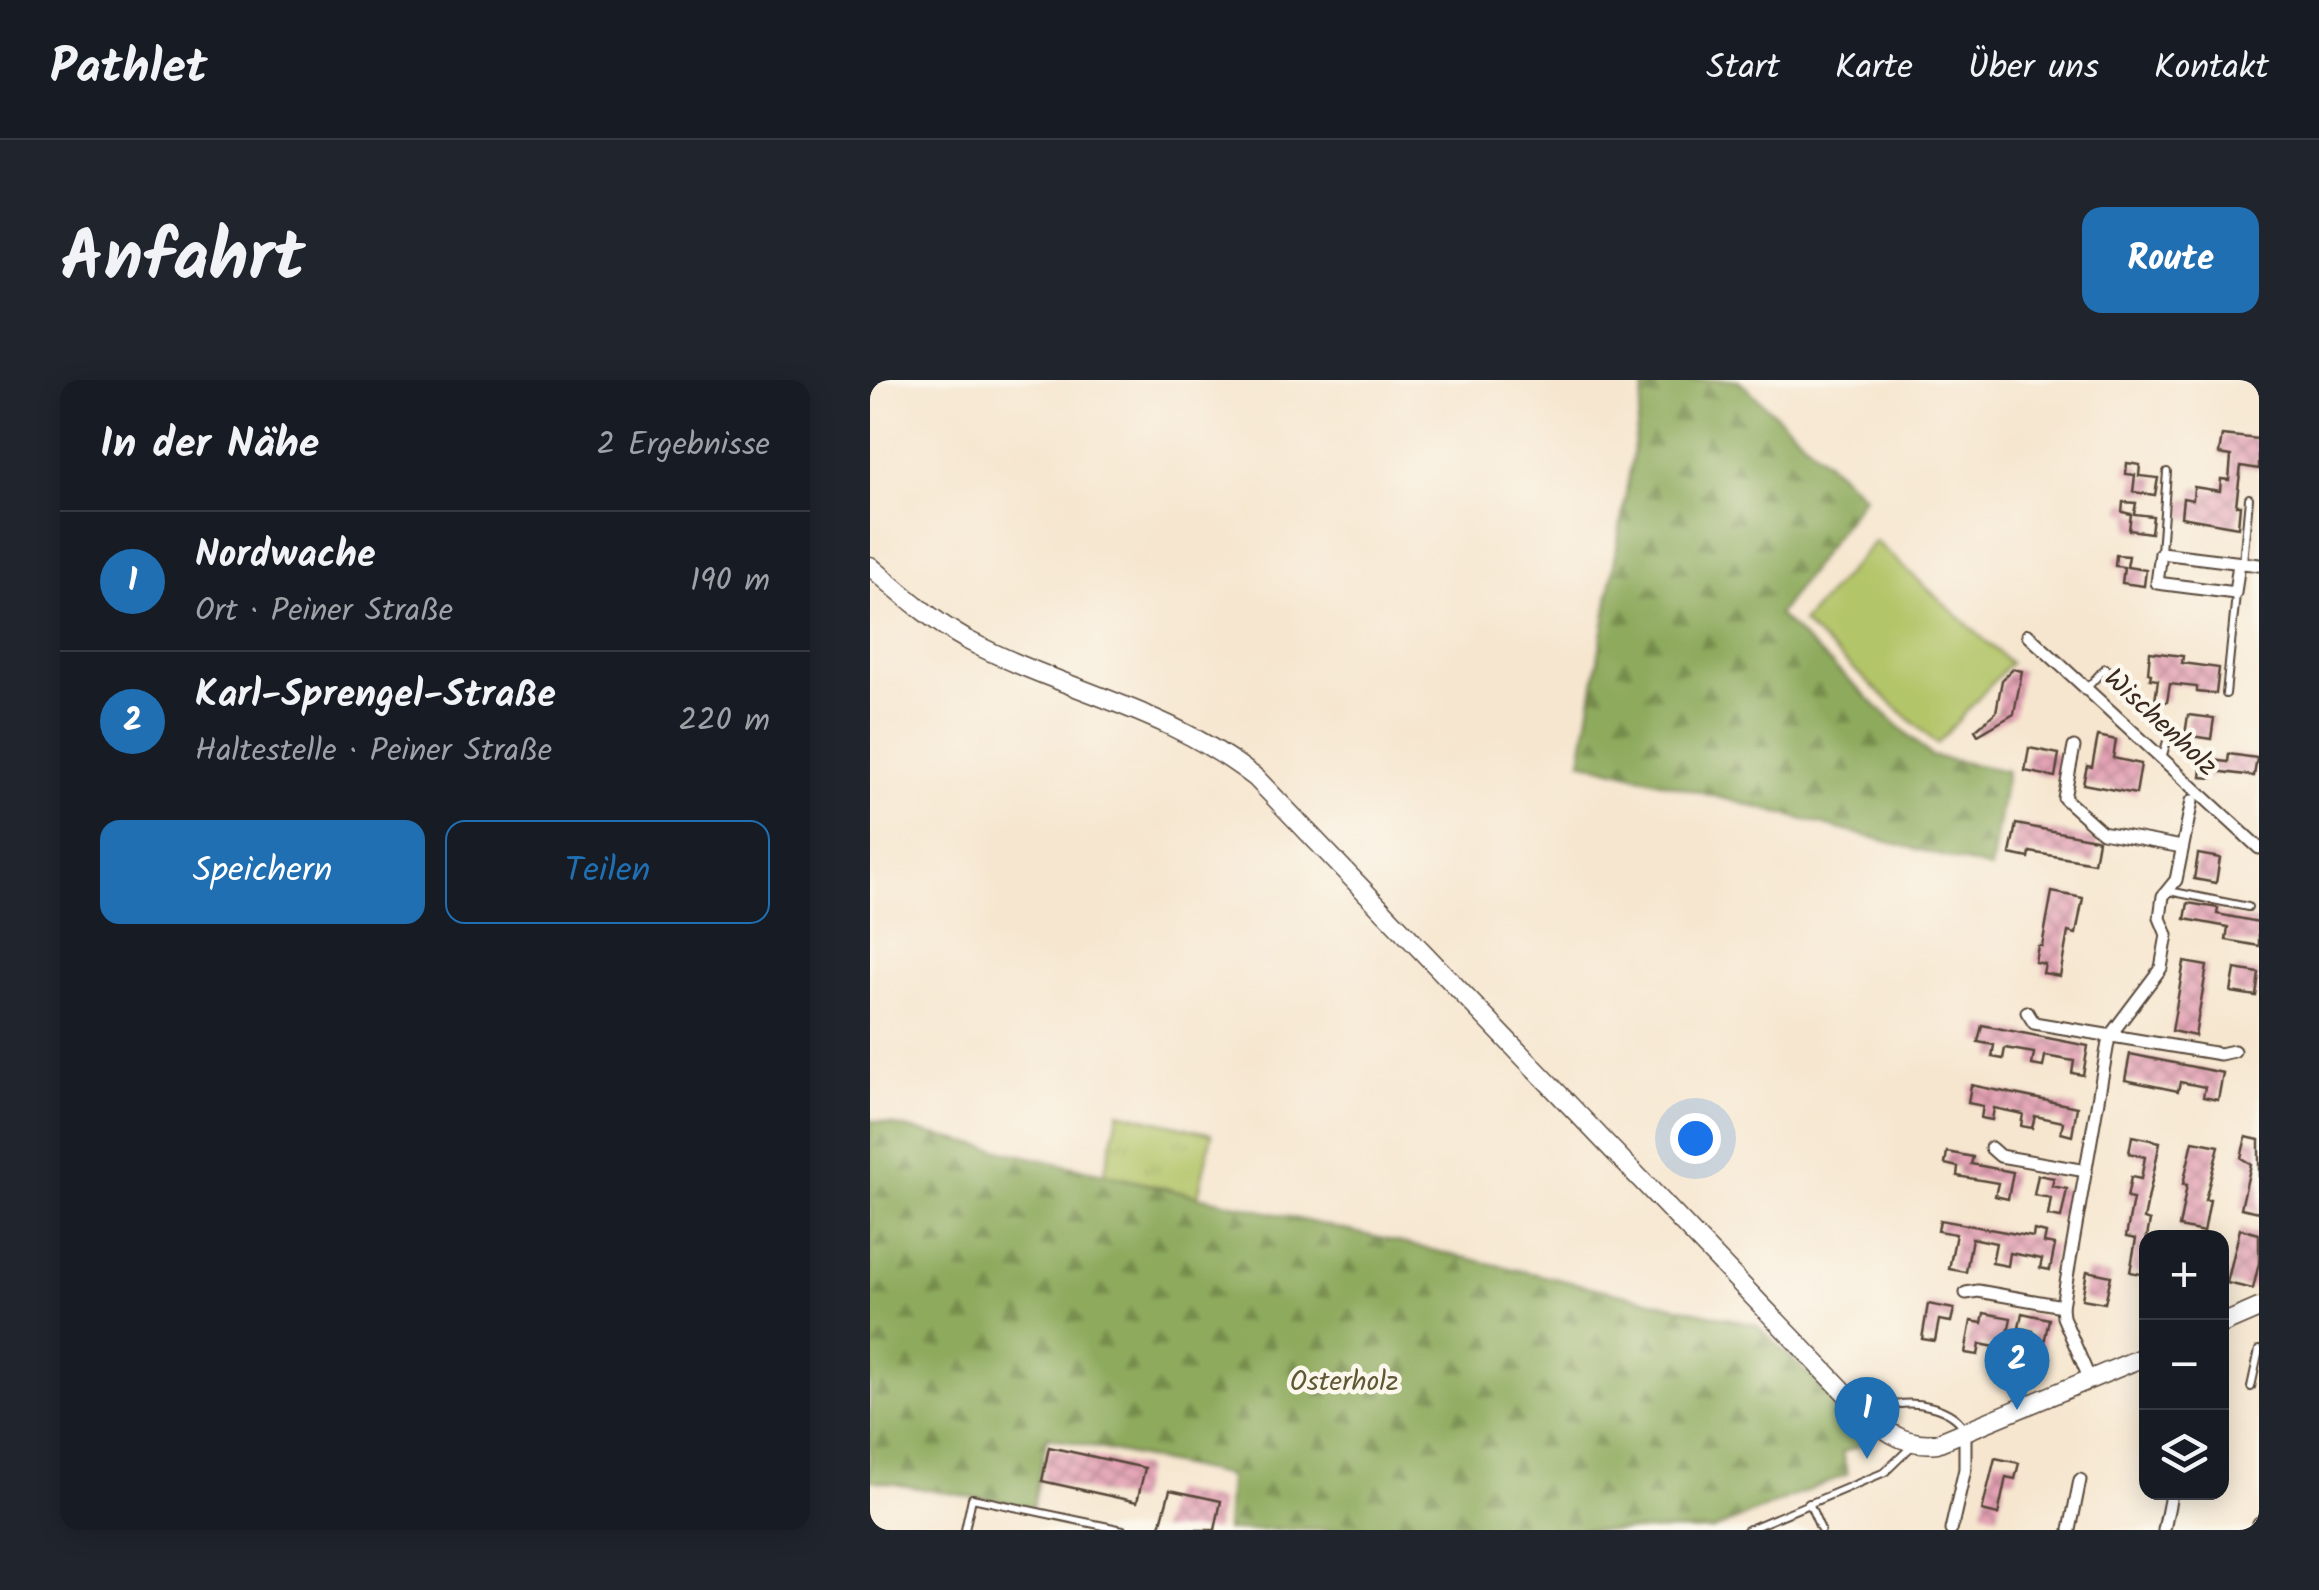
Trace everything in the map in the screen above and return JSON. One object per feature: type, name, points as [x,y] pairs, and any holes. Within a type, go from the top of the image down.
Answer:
[{"type":"main road","points":[[870,566],[923,612],[968,640],[1198,737],[1256,778],[1883,1430],[1914,1444],[1937,1443],[2139,1359]]},
{"type":"main road","points":[[2229,1321],[2259,1308]]},
{"type":"street","points":[[2241,563],[2235,593],[2158,584],[2162,553],[2259,565]]},
{"type":"street","name":"Wischenholz","points":[[2028,635],[2259,848]]},
{"type":"street","points":[[2074,747],[2064,798],[2102,832],[2182,847]]},
{"type":"street","points":[[2090,1380],[2062,1306],[2110,1037],[2161,968],[2167,935],[2160,918],[2163,896],[2176,880],[2192,801]]},
{"type":"street","points":[[2028,1012],[2034,1023],[2220,1054],[2234,1051]]},
{"type":"street","points":[[1992,1148],[2000,1156],[2086,1171]]},
{"type":"street","points":[[1966,1293],[1978,1291],[2062,1306]]},
{"type":"street","points":[[1951,1530],[1965,1469],[1966,1432]]},
{"type":"street","points":[[2070,1530],[2080,1480]]},
{"type":"street","points":[[2164,1530],[2170,1500]]},
{"type":"lane","points":[[2162,553],[2167,472]]},
{"type":"lane","points":[[2241,563],[2249,498]]},
{"type":"lane","points":[[2226,694],[2238,597],[2235,593]]},
{"type":"lane","points":[[2086,689],[2104,668],[2171,728],[2162,758]]},
{"type":"lane","points":[[2168,890],[2248,907]]},
{"type":"lane","points":[[2252,1387],[2259,1350]]},
{"type":"lane","points":[[1883,1430],[1889,1407],[1903,1401],[1955,1417],[1966,1432]]},
{"type":"lane","points":[[1748,1530],[1885,1472],[1914,1444]]},
{"type":"lane","points":[[965,1530],[972,1498],[1124,1530]]},
{"type":"lane","points":[[1809,1503],[1821,1530]]},
{"type":"green space","points":[[1645,380],[1738,380],[1864,496],[1778,615],[1931,756],[2007,771],[1991,869],[1581,761]]},
{"type":"green space","points":[[1875,541],[2010,663],[1937,744],[1802,623]]},
{"type":"green space","points":[[1119,1112],[1212,1134],[1198,1196],[1104,1174]]},
{"type":"green space","name":"Osterholz","points":[[870,1120],[1756,1325],[1851,1414],[1869,1441],[1842,1453],[1848,1474],[1712,1530],[1226,1530],[1229,1476],[1047,1437],[1033,1507],[870,1480]]},
{"type":"building","points":[[2222,435],[2259,439],[2259,469],[2241,466],[2236,505],[2240,505],[2238,527],[2181,517],[2183,498],[2193,500],[2194,487],[2220,491],[2221,479],[2229,480],[2231,456],[2219,454]]},
{"type":"building","points":[[2127,463],[2140,465],[2139,476],[2158,478],[2155,495],[2133,492],[2135,475],[2126,474]]},
{"type":"building","points":[[2123,502],[2136,503],[2134,514],[2153,516],[2151,533],[2129,530],[2131,514],[2122,512]]},
{"type":"building","points":[[2116,555],[2129,556],[2127,567],[2146,570],[2144,586],[2122,583],[2124,567],[2115,566]]},
{"type":"building","points":[[2150,652],[2183,656],[2182,663],[2219,668],[2216,694],[2170,684],[2167,702],[2155,701],[2158,680],[2150,679],[2148,673]]},
{"type":"building","points":[[2013,669],[2022,671],[2014,714],[1978,735],[1975,730],[1996,712],[2002,680]]},
{"type":"building","points":[[2188,715],[2214,718],[2211,739],[2185,735]]},
{"type":"building","points":[[2098,736],[2116,740],[2113,758],[2141,764],[2136,794],[2083,784],[2087,766],[2092,767]]},
{"type":"building","points":[[2029,748],[2059,754],[2055,777],[2025,771]]},
{"type":"building","points":[[2229,754],[2257,758],[2254,776],[2214,771],[2213,778],[2201,777],[2203,759],[2228,762]]},
{"type":"building","points":[[2016,824],[2098,840],[2094,863],[2030,852],[2029,858],[2010,854]]},
{"type":"building","points":[[2198,854],[2220,858],[2216,883],[2194,879]]},
{"type":"building","points":[[2052,892],[2083,898],[2076,934],[2068,932],[2060,976],[2043,973],[2045,964],[2035,962],[2038,946],[2042,946]]},
{"type":"building","points":[[2188,903],[2218,908],[2217,914],[2259,922],[2259,946],[2226,940],[2228,927],[2185,919]]},
{"type":"building","points":[[2184,962],[2207,966],[2195,1036],[2172,1031]]},
{"type":"building","points":[[2235,969],[2259,973],[2256,996],[2231,992]]},
{"type":"building","points":[[1982,1025],[2088,1046],[2083,1075],[2072,1073],[2074,1061],[2045,1056],[2043,1067],[2032,1065],[2034,1053],[2005,1048],[2003,1059],[1992,1057],[1994,1045],[1978,1042]]},
{"type":"building","points":[[2130,1054],[2223,1073],[2218,1100],[2203,1097],[2205,1087],[2180,1082],[2178,1091],[2125,1080]]},
{"type":"building","points":[[1971,1085],[2077,1107],[2072,1136],[2061,1133],[2063,1122],[2035,1116],[2032,1128],[2021,1126],[2023,1114],[1994,1108],[1992,1120],[1981,1118],[1983,1106],[1968,1103]]},
{"type":"building","points":[[2132,1136],[2160,1142],[2144,1219],[2150,1221],[2148,1230],[2139,1230],[2139,1274],[2130,1272],[2136,1239],[2126,1237],[2133,1199],[2127,1198],[2131,1177],[2141,1179],[2145,1157],[2129,1153]]},
{"type":"building","points":[[2246,1137],[2259,1140],[2259,1212],[2241,1208],[2251,1164],[2241,1158]]},
{"type":"building","points":[[2193,1141],[2219,1146],[2205,1200],[2210,1200],[2204,1230],[2179,1227],[2187,1185],[2183,1184]]},
{"type":"building","points":[[1947,1152],[1973,1157],[1971,1164],[2013,1172],[2008,1199],[1995,1196],[1998,1183],[1957,1176],[1958,1167],[1945,1164]]},
{"type":"building","points":[[2038,1175],[2054,1178],[2052,1186],[2067,1189],[2061,1218],[2048,1216],[2051,1198],[2034,1195]]},
{"type":"building","points":[[1940,1220],[2033,1237],[2034,1230],[2046,1233],[2044,1243],[2055,1245],[2050,1270],[2040,1268],[2042,1259],[2010,1253],[2008,1266],[1992,1263],[1996,1243],[1972,1238],[1966,1272],[1949,1269],[1956,1234],[1938,1231]]},
{"type":"building","points":[[2240,1229],[2259,1234],[2259,1263],[2253,1289],[2229,1283]]},
{"type":"building","points":[[2087,1271],[2111,1276],[2105,1303],[2082,1299]]},
{"type":"building","points":[[1928,1304],[1954,1309],[1951,1322],[1939,1320],[1935,1341],[1922,1339]]},
{"type":"building","points":[[1984,1313],[2011,1318],[2005,1349],[1980,1344],[1978,1355],[1965,1353],[1971,1321],[1982,1323]]},
{"type":"building","points":[[2022,1313],[2049,1319],[2043,1348],[2030,1345],[2033,1331],[2019,1328]]},
{"type":"building","points":[[1049,1447],[1145,1468],[1137,1502],[1042,1481]]},
{"type":"building","points":[[1995,1458],[2019,1463],[2015,1479],[2006,1477],[1998,1515],[1982,1511]]},
{"type":"building","points":[[1170,1490],[1221,1501],[1215,1530],[1159,1530]]},
{"type":"place","name":"Karl-Sprengel-Straße","points":[[2017,1410]]},
{"type":"place","name":"Nordwache","points":[[1867,1459]]}]
